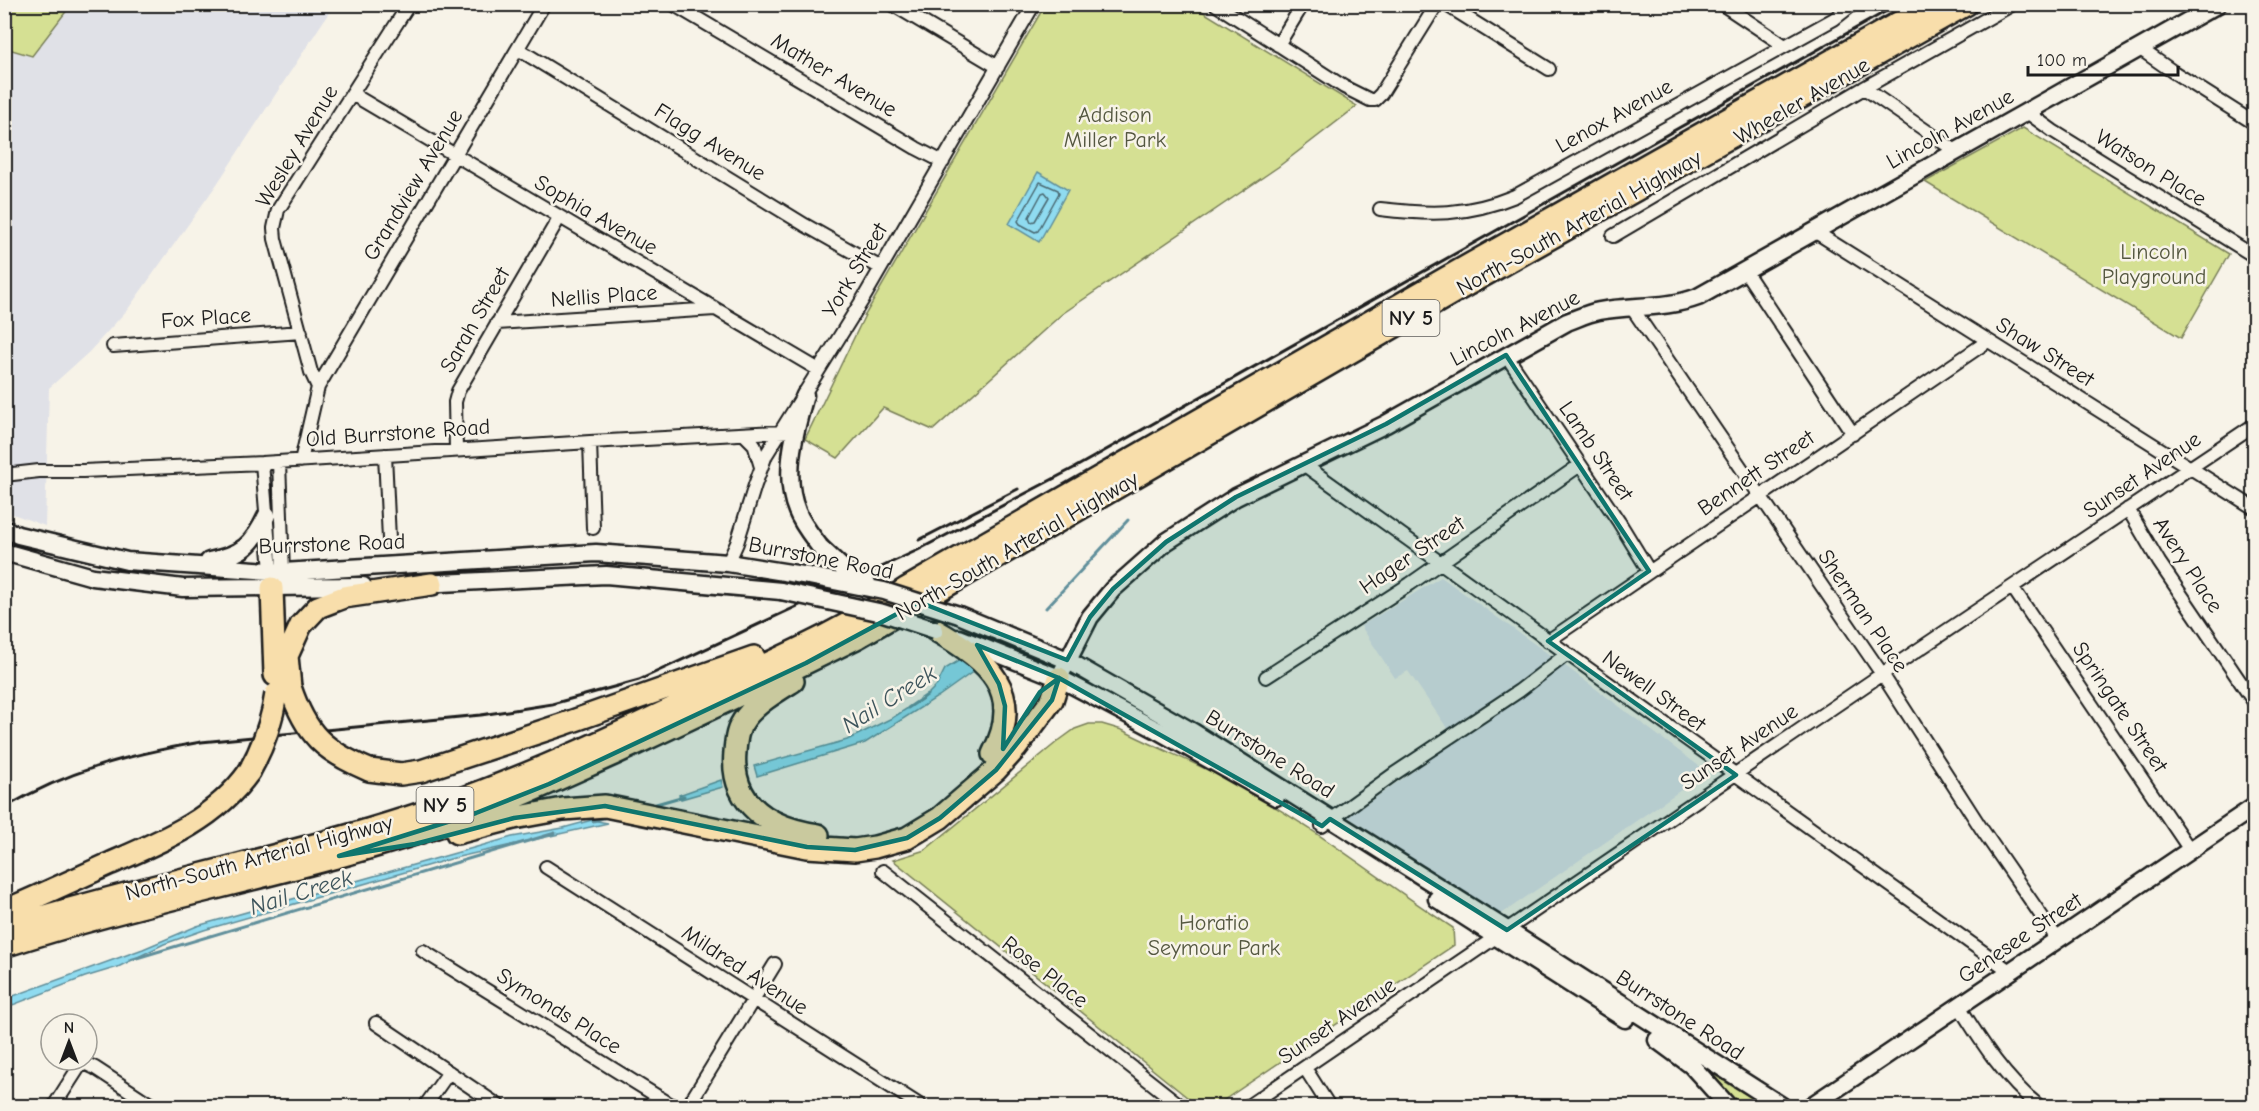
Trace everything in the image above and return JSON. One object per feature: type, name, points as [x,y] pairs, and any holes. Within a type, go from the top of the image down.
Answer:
[{"type":"highway","name":"North-South Arterial Highway","points":[[4,928],[370,829],[489,790],[860,627],[1446,278],[1932,4]]},
{"type":"highway","name":"North-South Arterial Highway","points":[[4,946],[119,913],[285,872],[339,856],[476,813],[549,784],[860,627],[1967,4]]},
{"type":"highway","points":[[277,580],[283,691],[296,705],[314,735],[342,758],[369,770],[401,774],[421,771],[860,627]]},
{"type":"highway","points":[[4,911],[172,836],[211,813],[237,789],[249,772],[266,738],[283,691],[287,656],[277,580]]},
{"type":"highway","points":[[287,656],[301,625],[318,607],[328,602],[344,597],[432,584]]},
{"type":"highway","points":[[860,627],[756,707],[737,732],[734,763],[742,794],[760,815],[776,824],[804,833],[841,837],[876,833],[921,814],[981,767],[1018,726],[1040,692],[1063,669]]},
{"type":"highway","points":[[935,630],[979,658],[999,684],[1005,706],[1004,730],[993,754]]},
{"type":"highway","points":[[339,856],[415,844],[534,814],[605,806],[807,848],[846,850],[874,848],[907,838],[940,818],[996,770],[1016,748],[1052,700],[1063,669]]},
{"type":"street","name":"Wesley Avenue","points":[[318,387],[311,372],[275,239],[275,219],[278,210],[409,4]]},
{"type":"street","name":"Grandview Avenue","points":[[318,387],[544,4]]},
{"type":"street","name":"Mather Avenue","points":[[673,4],[943,162]]},
{"type":"street","points":[[892,4],[998,67]]},
{"type":"street","name":"York Street","points":[[805,395],[1034,4]]},
{"type":"street","points":[[1215,4],[1344,87],[1370,100],[1375,100],[1381,94],[1437,4]]},
{"type":"street","points":[[1278,45],[1303,4]]},
{"type":"street","points":[[1445,4],[1549,69]]},
{"type":"street","points":[[1722,4],[1785,46]]},
{"type":"street","name":"Lenox Avenue","points":[[1380,209],[1422,214],[1463,212],[1491,206],[1515,196],[1834,19],[1853,4]]},
{"type":"street","name":"Wheeler Avenue","points":[[1613,236],[1864,88],[2013,4]]},
{"type":"street","name":"Lincoln Avenue","points":[[1063,669],[1090,617],[1113,589],[1166,542],[1236,497],[1386,423],[1567,322],[1598,311],[1683,303],[1698,297],[2218,4]]},
{"type":"street","points":[[2139,48],[2254,123]]},
{"type":"street","name":"Flagg Avenue","points":[[518,49],[805,225],[881,268]]},
{"type":"street","points":[[1864,88],[1957,152]]},
{"type":"street","name":"Sophia Avenue","points":[[352,94],[819,370]]},
{"type":"street","name":"Watson Place","points":[[2027,112],[2053,131],[2254,256]]},
{"type":"street","name":"Sarah Street","points":[[456,450],[454,402],[458,391],[559,218]]},
{"type":"street","name":"Shaw Street","points":[[1814,231],[2254,508]]},
{"type":"street","points":[[1745,271],[1852,434]]},
{"type":"street","name":"Sherman Place","points":[[1632,308],[1882,674],[1981,828],[2058,940]]},
{"type":"street","name":"Nellis Place","points":[[496,323],[715,309]]},
{"type":"street","name":"Fox Place","points":[[113,346],[301,332]]},
{"type":"street","name":"Bennett Street","points":[[1548,641],[1988,341]]},
{"type":"street","name":"Lamb Street","points":[[1506,355],[1649,571]]},
{"type":"street","points":[[301,461],[318,387]]},
{"type":"street","points":[[728,562],[745,523],[761,467],[788,432],[805,395]]},
{"type":"street","name":"Sunset Avenue","points":[[1248,1107],[1882,674],[2254,425]]},
{"type":"street","points":[[788,432],[790,479],[796,510],[820,547],[849,574],[884,591]]},
{"type":"street","name":"Old Burrstone Road","points":[[5,475],[39,471],[301,461],[788,432]]},
{"type":"street","points":[[744,434],[754,444],[761,467]]},
{"type":"street","points":[[590,442],[593,528]]},
{"type":"street","points":[[385,455],[389,539]]},
{"type":"street","points":[[277,580],[279,462]]},
{"type":"street","points":[[262,463],[277,580]]},
{"type":"street","name":"Newell Street","points":[[1303,464],[2011,972]]},
{"type":"street","name":"Hager Street","points":[[1266,677],[1410,584],[1438,562],[1580,465]]},
{"type":"street","name":"Avery Place","points":[[2128,509],[2159,561],[2254,702]]},
{"type":"street","points":[[179,566],[227,558],[244,550],[256,536],[267,514]]},
{"type":"street","name":"Burrstone Road","points":[[4,529],[18,535],[109,557],[277,580],[432,584],[606,575],[781,591],[883,613],[1063,669]]},
{"type":"street","name":"Burrstone Road","points":[[4,552],[93,577],[183,588],[596,553],[728,562],[884,591],[959,615],[1063,669],[1175,740],[1283,801],[1326,822],[1782,1107]]},
{"type":"street","name":"Springate Street","points":[[2013,588],[2190,850]]},
{"type":"street","points":[[1326,822],[1519,691],[1567,654]]},
{"type":"street","name":"Genesee Street","points":[[1811,1107],[2254,807]]},
{"type":"street","name":"Mildred Avenue","points":[[546,867],[921,1107]]},
{"type":"street","name":"Rose Place","points":[[883,871],[1182,1107]]},
{"type":"street","name":"Burrstone Road","points":[[1502,933],[1675,1052],[1691,1065],[1728,1107]]},
{"type":"street","name":"Symonds Place","points":[[423,951],[673,1107]]},
{"type":"street","points":[[688,1107],[775,964]]},
{"type":"street","points":[[1959,1006],[2006,1076],[2039,1107]]},
{"type":"street","points":[[376,1023],[500,1107]]},
{"type":"street","points":[[1675,1052],[1764,1107]]},
{"type":"street","points":[[1305,1068],[1329,1107]]},
{"type":"street","points":[[99,1071],[153,1107]]},
{"type":"street","points":[[54,1107],[76,1072]]},
{"type":"street","points":[[425,1107],[449,1072]]},
{"type":"highlighted area","points":[[1506,355],[1649,571],[1548,641],[1736,775],[1507,930],[1330,819],[1322,826],[1059,678],[1052,700],[996,770],[940,818],[907,838],[855,850],[807,847],[605,806],[514,818],[415,844],[339,856],[476,813],[549,784],[806,663],[919,602],[1067,660],[1090,617],[1113,589],[1166,542],[1236,497],[1386,424]],"holes":[[[977,645],[1059,678],[1040,692],[1003,749],[1005,706],[999,684]]]},
{"type":"shaded area","points":[[4,5],[334,5],[217,184],[128,309],[89,352],[49,388],[45,526],[5,511]]},
{"type":"shaded area","points":[[1441,577],[1707,772],[1500,915],[1348,817],[1456,741],[1408,671],[1395,678],[1361,626]]},
{"type":"green space","points":[[4,5],[71,5],[32,56],[5,48]]},
{"type":"green space","name":"Addison Miller Park","points":[[1045,5],[1192,5],[1357,106],[1278,167],[1062,314],[933,430],[883,408],[838,458],[805,439],[865,315]]},
{"type":"green space","name":"Lincoln Playground","points":[[2023,128],[2229,254],[2181,338],[1925,182]]},
{"type":"green space","name":"Horatio Seymour Park","points":[[1089,724],[1102,724],[1122,730],[1211,772],[1269,803],[1453,928],[1454,945],[1215,1106],[1198,1106],[893,860],[925,850],[1057,742],[1075,729]]},
{"type":"green space","points":[[1711,1073],[1765,1106],[1739,1106]]},
{"type":"water","points":[[1038,172],[1068,190],[1039,242],[1009,224]]},
{"type":"water","points":[[970,657],[981,666],[865,743],[757,776],[754,766],[847,740],[892,718],[924,698],[937,685],[945,669]]},
{"type":"water","points":[[721,780],[723,787],[681,799],[679,795]]},
{"type":"water","points":[[592,820],[608,823],[454,858],[204,930],[164,944],[118,967],[85,977],[5,1008],[5,999],[143,949],[197,926],[512,837]]},
{"type":"waterway","name":"Nail Creek","points":[[1046,608],[1128,520]]},
{"type":"waterway","name":"Nail Creek","points":[[908,708],[927,695]]},
{"type":"waterway","name":"Nail Creek","points":[[656,804],[684,796]]},
{"type":"waterway","name":"Nail Creek","points":[[593,821],[610,816]]},
{"type":"waterway","name":"Nail Creek","points":[[130,960],[555,833]]},
{"type":"railway","points":[[4,808],[52,783],[76,774],[174,747],[201,742],[481,715],[552,704],[639,680],[918,550],[1074,468],[1899,4]]},
{"type":"railway","points":[[919,540],[1018,489]]}]
